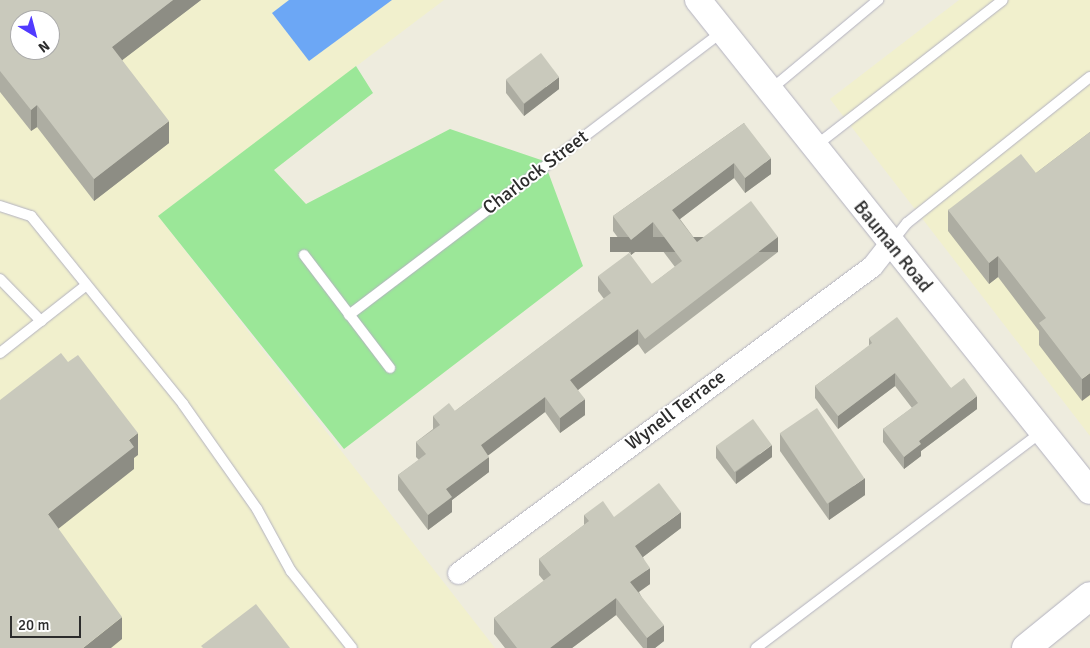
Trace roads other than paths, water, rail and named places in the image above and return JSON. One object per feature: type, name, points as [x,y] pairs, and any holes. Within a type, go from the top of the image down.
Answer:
[{"type":"main road","points":[[1026,648],[1090,596]]},
{"type":"street","name":"Bauman Road","points":[[698,0],[890,244],[1090,491]]},
{"type":"street","name":"Wynell Terrace","points":[[458,573],[872,266],[890,244]]},
{"type":"lane","points":[[769,91],[878,0]]},
{"type":"lane","points":[[814,147],[1003,0]]},
{"type":"lane","name":"Charlock Street","points":[[350,314],[723,32]]},
{"type":"lane","points":[[890,244],[907,223],[1090,77]]},
{"type":"lane","points":[[0,206],[31,216],[85,286],[183,404],[258,508],[292,571],[352,648]]},
{"type":"lane","points":[[304,255],[390,368]]},
{"type":"lane","points":[[0,279],[41,321]]},
{"type":"lane","points":[[0,353],[85,286]]},
{"type":"lane","points":[[756,648],[1042,432]]},
{"type":"water","points":[[289,0],[392,0],[309,61],[272,13]]}]
